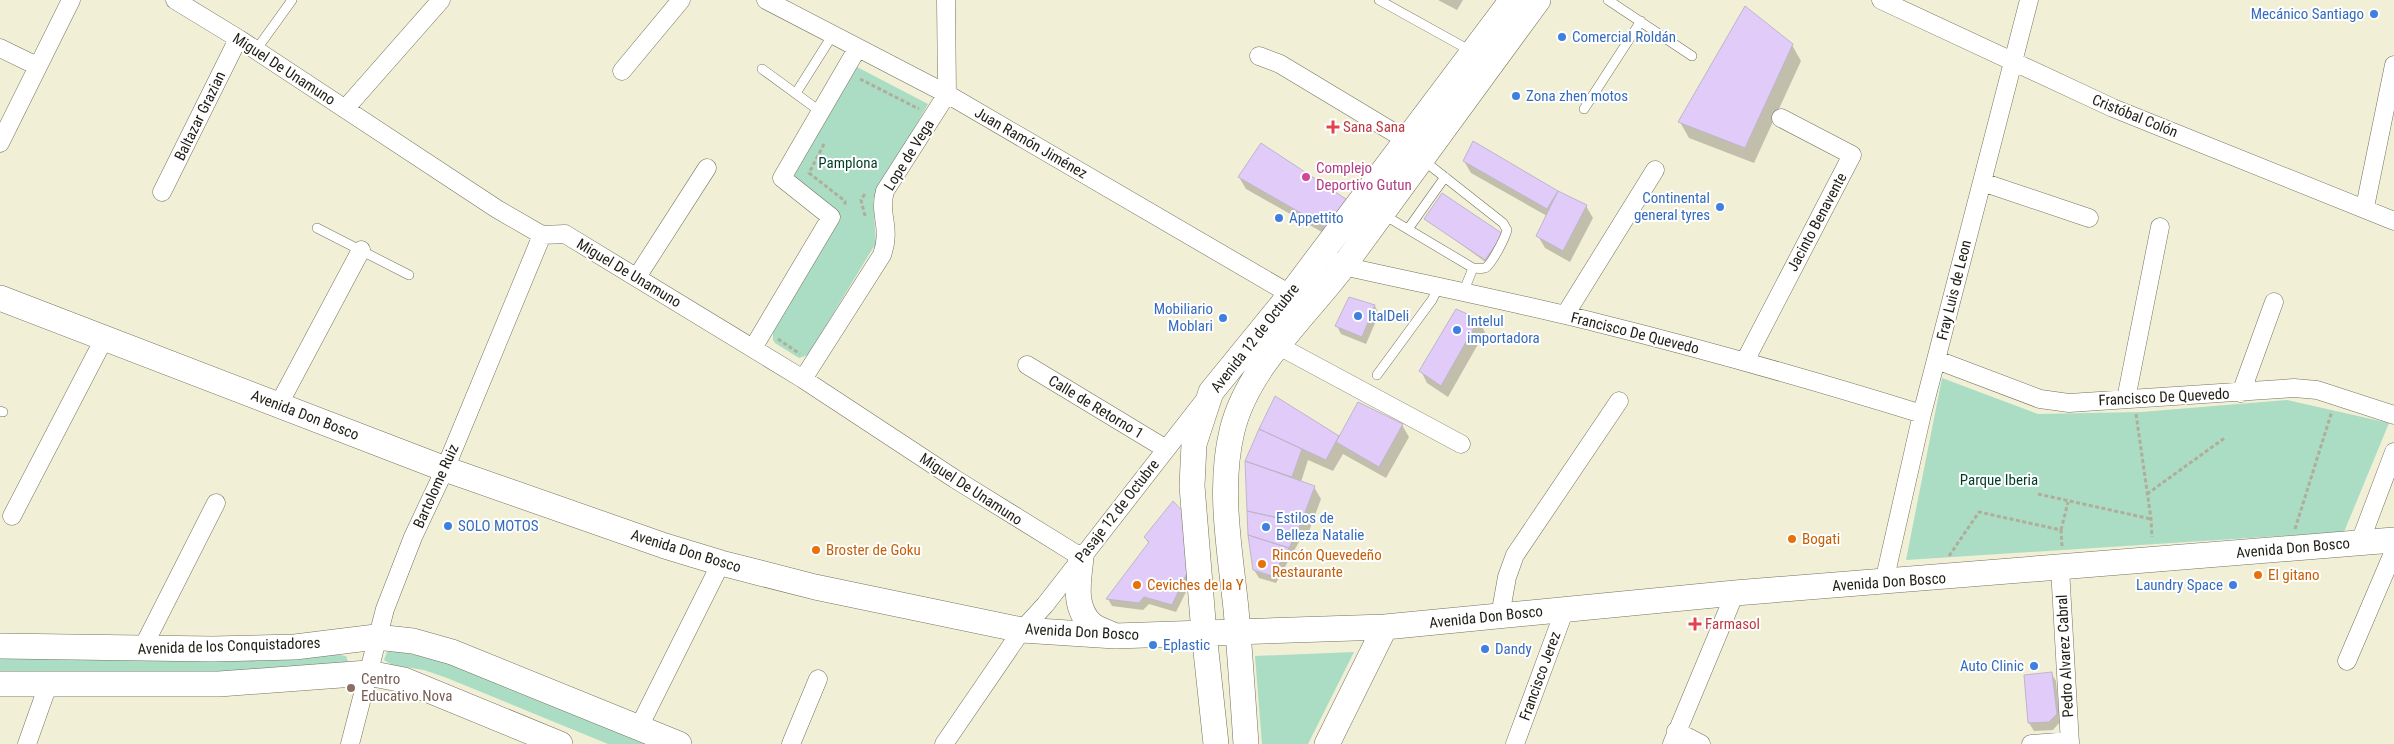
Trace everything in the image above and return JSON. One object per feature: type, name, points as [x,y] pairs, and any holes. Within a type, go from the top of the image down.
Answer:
[{"type":"main road","name":"Avenida 12 de Octubre","points":[[1246,744],[1238,632],[1225,506],[1225,472],[1232,430],[1249,387],[1277,345],[1343,266],[1382,213],[1414,150],[1474,52],[1512,0]]},
{"type":"main road","name":"Avenida 12 de Octubre","points":[[1216,744],[1204,633],[1192,486],[1194,444],[1211,392],[1321,254],[1414,150],[1538,0]]},
{"type":"main road","name":"Avenida Don Bosco","points":[[0,298],[528,500],[721,563],[815,587],[1022,630],[1115,636],[1385,628],[1734,594],[2394,540]]},
{"type":"main road","points":[[1081,557],[1077,593],[1081,610],[1092,625],[1115,636]]},
{"type":"main road","points":[[1327,744],[1385,628]]},
{"type":"main road","name":"Avenida de los Conquistadores","points":[[0,646],[142,649],[295,647],[376,637],[412,640],[452,652],[679,744]]},
{"type":"main road","points":[[0,684],[219,684],[368,673],[404,680],[560,744]]},
{"type":"street","points":[[0,142],[71,0]]},
{"type":"street","name":"Miguel De Unamuno","points":[[175,0],[256,50],[497,209],[542,236],[565,234],[803,379],[1081,557]]},
{"type":"street","points":[[344,109],[441,0]]},
{"type":"street","points":[[622,71],[681,0]]},
{"type":"street","name":"Juan Ramón Jiménez","points":[[766,0],[857,49],[947,94],[1290,294]]},
{"type":"street","points":[[946,0],[947,94]]},
{"type":"street","name":"Cristóbal Colón","points":[[1881,0],[2113,108],[2364,207],[2394,221]]},
{"type":"street","name":"Fray Luis de Leon","points":[[1884,582],[1922,414],[2029,0]]},
{"type":"street","name":"Baltazar Grazian","points":[[162,192],[238,39]]},
{"type":"street","points":[[0,48],[37,66]]},
{"type":"street","points":[[753,348],[831,217],[782,178],[857,49]]},
{"type":"street","points":[[1259,56],[1280,64],[1414,150]]},
{"type":"street","points":[[2364,207],[2394,65]]},
{"type":"street","name":"Lope de Vega","points":[[803,379],[882,255],[887,237],[882,202],[885,191],[947,94]]},
{"type":"street","name":"Jacinto Benavente","points":[[1745,361],[1852,155],[1781,118]]},
{"type":"street","points":[[637,277],[706,168]]},
{"type":"street","points":[[1565,315],[1655,170]]},
{"type":"street","points":[[1982,182],[2089,218]]},
{"type":"street","points":[[2126,399],[2160,227]]},
{"type":"street","name":"Bartolome Ruiz","points":[[350,744],[376,637],[412,537],[445,469],[542,236]]},
{"type":"street","points":[[278,404],[361,250]]},
{"type":"street","name":"Francisco De Quevedo","points":[[1321,254],[1343,266],[1565,315],[1745,361],[1922,414]]},
{"type":"street","points":[[2241,393],[2274,302]]},
{"type":"street","points":[[12,516],[105,337]]},
{"type":"street","points":[[1277,345],[1461,444]]},
{"type":"street","name":"Francisco De Quevedo","points":[[1936,360],[2040,399],[2069,403],[2294,388],[2317,390],[2394,415]]},
{"type":"street","name":"Calle de Retorno 1","points":[[1027,365],[1166,450]]},
{"type":"street","name":"Pasaje 12 de Octubre","points":[[944,744],[1022,630],[1211,392]]},
{"type":"street","points":[[1500,616],[1507,577],[1515,556],[1619,401]]},
{"type":"street","points":[[2360,542],[2394,452]]},
{"type":"street","points":[[142,649],[216,503]]},
{"type":"street","points":[[2347,661],[2394,552]]},
{"type":"street","points":[[638,727],[721,563]]},
{"type":"street","name":"Pedro Alvarez Cabral","points":[[2060,568],[2070,742]]},
{"type":"street","points":[[1702,744],[1674,738],[1734,594]]},
{"type":"street","name":"Francisco Jerez","points":[[1515,744],[1565,609]]},
{"type":"street","points":[[791,744],[818,680]]},
{"type":"street","points":[[27,744],[48,685]]},
{"type":"street","points":[[2032,744],[2070,742]]},
{"type":"lane","points":[[256,50],[292,0]]},
{"type":"lane","points":[[1379,0],[1474,52]]},
{"type":"lane","points":[[1608,0],[1692,56]]},
{"type":"lane","points":[[1584,108],[1641,21]]},
{"type":"lane","points":[[796,94],[832,36]]},
{"type":"lane","points":[[762,69],[821,112]]},
{"type":"lane","points":[[1382,213],[1473,268],[1489,265],[1506,237],[1507,230],[1503,223],[1414,150]]},
{"type":"lane","points":[[1408,229],[1445,177]]},
{"type":"lane","points":[[317,228],[409,275]]},
{"type":"lane","points":[[1462,293],[1473,268]]},
{"type":"lane","points":[[1377,375],[1432,300],[1438,288]]},
{"type":"path","points":[[2291,548],[2332,411],[2339,397]]},
{"type":"path","points":[[2126,399],[2135,413],[2152,537]]},
{"type":"path","points":[[2147,494],[2226,437]]},
{"type":"path","points":[[2038,494],[2151,520]]},
{"type":"path","points":[[2060,568],[2062,530],[2068,502]]},
{"type":"path","points":[[1941,578],[1948,558],[1979,512],[2062,530]]},
{"type":"green space","name":"Pamplona","points":[[857,67],[928,104],[873,200],[876,243],[808,355],[799,358],[775,343],[773,333],[838,222],[792,177]]},
{"type":"green space","name":"Parque Iberia","points":[[1942,378],[2038,414],[2141,412],[2287,400],[2389,423],[2344,532],[1906,560]]},
{"type":"green space","points":[[394,650],[448,663],[647,744],[608,744],[447,678],[424,670],[392,665],[384,660],[387,652]]},
{"type":"green space","points":[[1354,652],[1308,744],[1262,744],[1255,656]]},
{"type":"green space","points":[[333,654],[346,656],[348,662],[228,674],[0,672],[0,658],[228,661]]},
{"type":"building","points":[[1745,6],[1793,44],[1745,148],[1678,122]]},
{"type":"building","points":[[1473,141],[1558,191],[1547,209],[1463,161]]},
{"type":"building","points":[[1261,143],[1349,201],[1329,229],[1238,177]]},
{"type":"building","points":[[1558,191],[1587,205],[1563,251],[1536,236]]},
{"type":"building","points":[[1442,193],[1503,234],[1485,260],[1424,219]]},
{"type":"building","points":[[1349,297],[1375,305],[1362,337],[1335,326]]},
{"type":"building","points":[[1456,309],[1479,319],[1441,386],[1419,371]]},
{"type":"building","points":[[1275,396],[1339,436],[1326,460],[1259,429]]},
{"type":"building","points":[[1358,402],[1403,424],[1379,467],[1336,442]]},
{"type":"building","points":[[1259,429],[1302,449],[1292,477],[1245,461]]},
{"type":"building","points":[[1245,461],[1315,486],[1301,523],[1247,511]]},
{"type":"building","points":[[1173,501],[1189,518],[1187,573],[1172,605],[1144,597],[1139,603],[1106,599],[1149,542],[1144,537]]},
{"type":"building","points":[[1247,511],[1301,523],[1289,548],[1248,535]]},
{"type":"building","points":[[1248,535],[1289,548],[1272,576],[1253,570]]},
{"type":"building","points":[[2052,672],[2057,714],[2049,722],[2028,723],[2024,675]]},
{"type":"place","name":"Mecánico Santiago","points":[[2374,14]]},
{"type":"place","name":"Comercial Roldán","points":[[1562,37]]},
{"type":"place","name":"Zona zhen motos","points":[[1516,96]]},
{"type":"place","name":"Sana Sana","points":[[1333,127]]},
{"type":"place","name":"Complejo Deportivo Gutun","points":[[1306,177]]},
{"type":"place","name":"Continental general tyres","points":[[1720,207]]},
{"type":"place","name":"Appettito","points":[[1279,218]]},
{"type":"place","name":"ItalDeli","points":[[1358,316]]},
{"type":"place","name":"Mobiliario Moblari","points":[[1223,318]]},
{"type":"place","name":"Intelul importadora","points":[[1457,330]]},
{"type":"place","name":"SOLO MOTOS","points":[[448,526]]},
{"type":"place","name":"Estilos de Belleza Natalie","points":[[1266,527]]},
{"type":"place","name":"Bogati","points":[[1792,539]]},
{"type":"place","name":"Broster de Goku","points":[[816,550]]},
{"type":"place","name":"Rincón Quevedeño Restaurante","points":[[1262,564]]},
{"type":"place","name":"El gitano","points":[[2258,575]]},
{"type":"place","name":"Ceviches de la Y","points":[[1137,585]]},
{"type":"place","name":"Laundry Space","points":[[2233,585]]},
{"type":"place","name":"Farmasol","points":[[1695,624]]},
{"type":"place","name":"Eplastic","points":[[1153,645]]},
{"type":"place","name":"Dandy","points":[[1485,649]]},
{"type":"place","name":"Auto Clinic","points":[[2034,666]]},
{"type":"place","name":"Centro Educativo Nova","points":[[351,688]]}]
